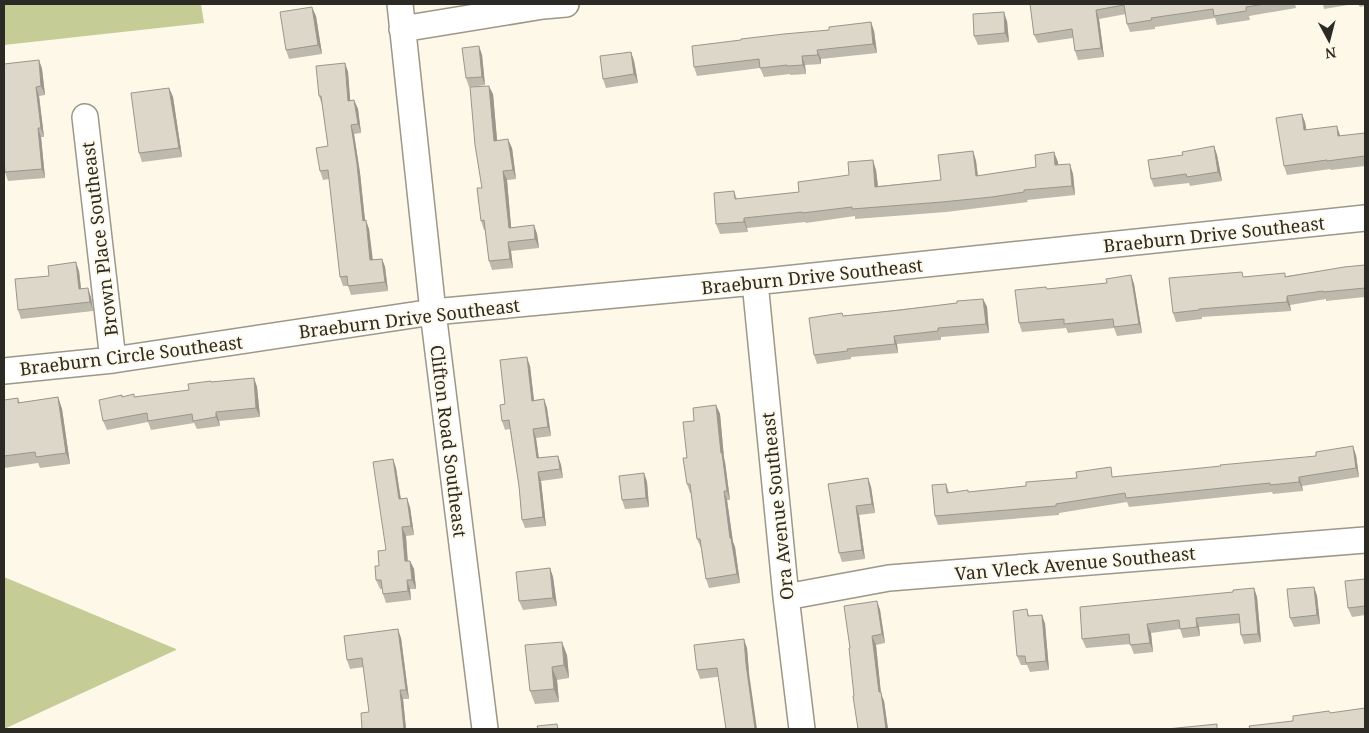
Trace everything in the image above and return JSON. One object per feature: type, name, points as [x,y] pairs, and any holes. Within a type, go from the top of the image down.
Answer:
[{"type":"street","name":"Clifton Road Southeast","points":[[400,4],[432,312],[485,729]]},
{"type":"street","points":[[402,29],[566,4]]},
{"type":"street","name":"Brown Place Southeast","points":[[85,117],[113,360]]},
{"type":"street","name":"Braeburn Drive Southeast","points":[[258,338],[432,312],[755,282],[1365,218]]},
{"type":"street","name":"Ora Avenue Southeast","points":[[755,282],[786,597],[802,729]]},
{"type":"street","name":"Braeburn Circle Southeast","points":[[4,371],[113,360],[258,338]]},
{"type":"street","name":"Van Vleck Avenue Southeast","points":[[786,597],[888,578],[1365,540]]},
{"type":"green space","points":[[4,4],[201,4],[204,23],[4,45]]},
{"type":"green space","points":[[4,577],[176,649],[176,650],[4,729]]},
{"type":"building","points":[[1030,4],[1265,4],[1246,7],[1246,11],[1214,16],[1213,9],[1151,18],[1152,20],[1127,24],[1124,5],[1096,10],[1101,48],[1075,51],[1072,29],[1034,35]]},
{"type":"building","points":[[312,7],[318,45],[286,50],[280,12]]},
{"type":"building","points":[[1004,12],[1005,33],[974,36],[973,14]]},
{"type":"building","points":[[871,22],[873,44],[817,50],[818,55],[802,56],[803,65],[760,68],[759,59],[694,67],[692,46],[829,30],[829,27]]},
{"type":"building","points":[[479,46],[482,77],[466,78],[462,48]]},
{"type":"building","points":[[631,52],[634,74],[603,79],[600,56]]},
{"type":"building","points":[[39,60],[41,86],[36,87],[41,128],[38,128],[42,169],[5,172],[4,64]]},
{"type":"building","points":[[345,63],[348,101],[354,100],[358,124],[351,125],[363,221],[366,220],[370,260],[382,259],[385,282],[348,286],[347,276],[340,277],[328,170],[320,171],[316,148],[328,146],[316,66]]},
{"type":"building","points":[[489,86],[494,141],[508,139],[513,170],[503,171],[509,228],[534,225],[535,239],[508,242],[510,259],[489,261],[484,220],[481,221],[477,188],[482,188],[475,145],[470,87]]},
{"type":"building","points":[[169,88],[179,148],[139,153],[131,93]]},
{"type":"building","points":[[1302,114],[1304,130],[1337,126],[1338,136],[1365,133],[1365,156],[1284,166],[1276,118]]},
{"type":"building","points":[[1214,146],[1218,172],[1187,177],[1186,174],[1151,179],[1148,160],[1183,155],[1182,152]]},
{"type":"building","points":[[973,151],[976,176],[1036,167],[1035,155],[1054,152],[1055,165],[1070,164],[1072,186],[1024,190],[1024,192],[992,197],[942,202],[852,209],[852,207],[744,218],[744,222],[716,224],[714,193],[734,191],[735,199],[799,192],[798,182],[849,175],[848,162],[873,160],[875,187],[941,180],[938,155]]},
{"type":"building","points":[[76,262],[79,289],[88,288],[90,302],[18,310],[15,279],[49,276],[48,266]]},
{"type":"building","points":[[1365,265],[1365,288],[1287,296],[1287,302],[1173,313],[1169,278],[1242,272],[1243,277],[1285,273],[1285,277]]},
{"type":"building","points":[[1131,275],[1139,324],[1114,327],[1113,319],[1064,324],[1064,319],[1019,323],[1015,290],[1107,283],[1106,279]]},
{"type":"building","points":[[983,299],[986,324],[938,328],[938,331],[894,336],[895,344],[847,349],[848,351],[814,355],[809,318],[842,313],[843,316],[900,310]]},
{"type":"building","points":[[527,357],[532,401],[544,399],[548,427],[533,429],[537,458],[558,456],[560,469],[538,472],[543,517],[522,520],[509,420],[502,421],[500,405],[505,404],[500,360]]},
{"type":"building","points":[[254,378],[256,408],[216,412],[216,417],[193,421],[192,414],[148,421],[147,413],[103,421],[99,400],[122,395],[122,397],[134,394],[134,397],[189,390],[188,384]]},
{"type":"building","points":[[58,397],[66,453],[36,457],[35,452],[4,456],[4,400],[18,398],[18,403]]},
{"type":"building","points":[[716,405],[727,491],[724,491],[737,574],[706,579],[700,539],[697,539],[690,484],[687,484],[683,458],[687,458],[683,422],[694,421],[693,408]]},
{"type":"building","points":[[1353,446],[1356,468],[1299,477],[1299,482],[1270,485],[1270,483],[1126,498],[1125,493],[1056,504],[1056,506],[935,516],[932,485],[946,484],[947,493],[968,490],[968,492],[1026,486],[1026,482],[1077,478],[1076,472],[1111,467],[1112,477],[1316,456],[1316,452]]},
{"type":"building","points":[[393,459],[399,499],[407,498],[411,526],[402,527],[405,561],[410,561],[412,580],[407,580],[408,591],[383,594],[381,580],[376,580],[375,566],[379,566],[378,551],[386,550],[373,462]]},
{"type":"building","points":[[644,473],[646,498],[622,500],[619,476]]},
{"type":"building","points":[[868,478],[872,504],[856,506],[862,550],[839,553],[828,484]]},
{"type":"building","points":[[550,568],[553,598],[519,601],[516,572]]},
{"type":"building","points":[[1365,579],[1365,606],[1348,608],[1345,581]]},
{"type":"building","points":[[1314,587],[1317,615],[1290,618],[1287,589]]},
{"type":"building","points":[[1254,588],[1258,634],[1241,635],[1239,614],[1196,618],[1197,627],[1180,629],[1179,620],[1147,624],[1150,643],[1130,645],[1129,634],[1082,639],[1080,607],[1233,592],[1233,590]]},
{"type":"building","points":[[877,601],[882,634],[872,636],[886,729],[858,729],[844,606]]},
{"type":"building","points":[[1027,609],[1028,616],[1042,615],[1046,661],[1026,663],[1025,656],[1017,656],[1013,611]]},
{"type":"building","points":[[398,629],[406,690],[400,690],[404,729],[362,729],[361,713],[369,712],[362,658],[347,660],[344,636]]},
{"type":"building","points":[[744,639],[755,729],[726,729],[717,668],[697,670],[694,645]]},
{"type":"building","points":[[562,642],[564,665],[552,667],[554,689],[530,691],[525,645]]},
{"type":"building","points":[[1365,708],[1365,729],[1250,729],[1249,726],[1293,721],[1293,716]]},
{"type":"building","points":[[557,724],[558,729],[538,729],[537,726]]},
{"type":"building","points":[[1217,724],[1217,729],[1167,729]]}]
